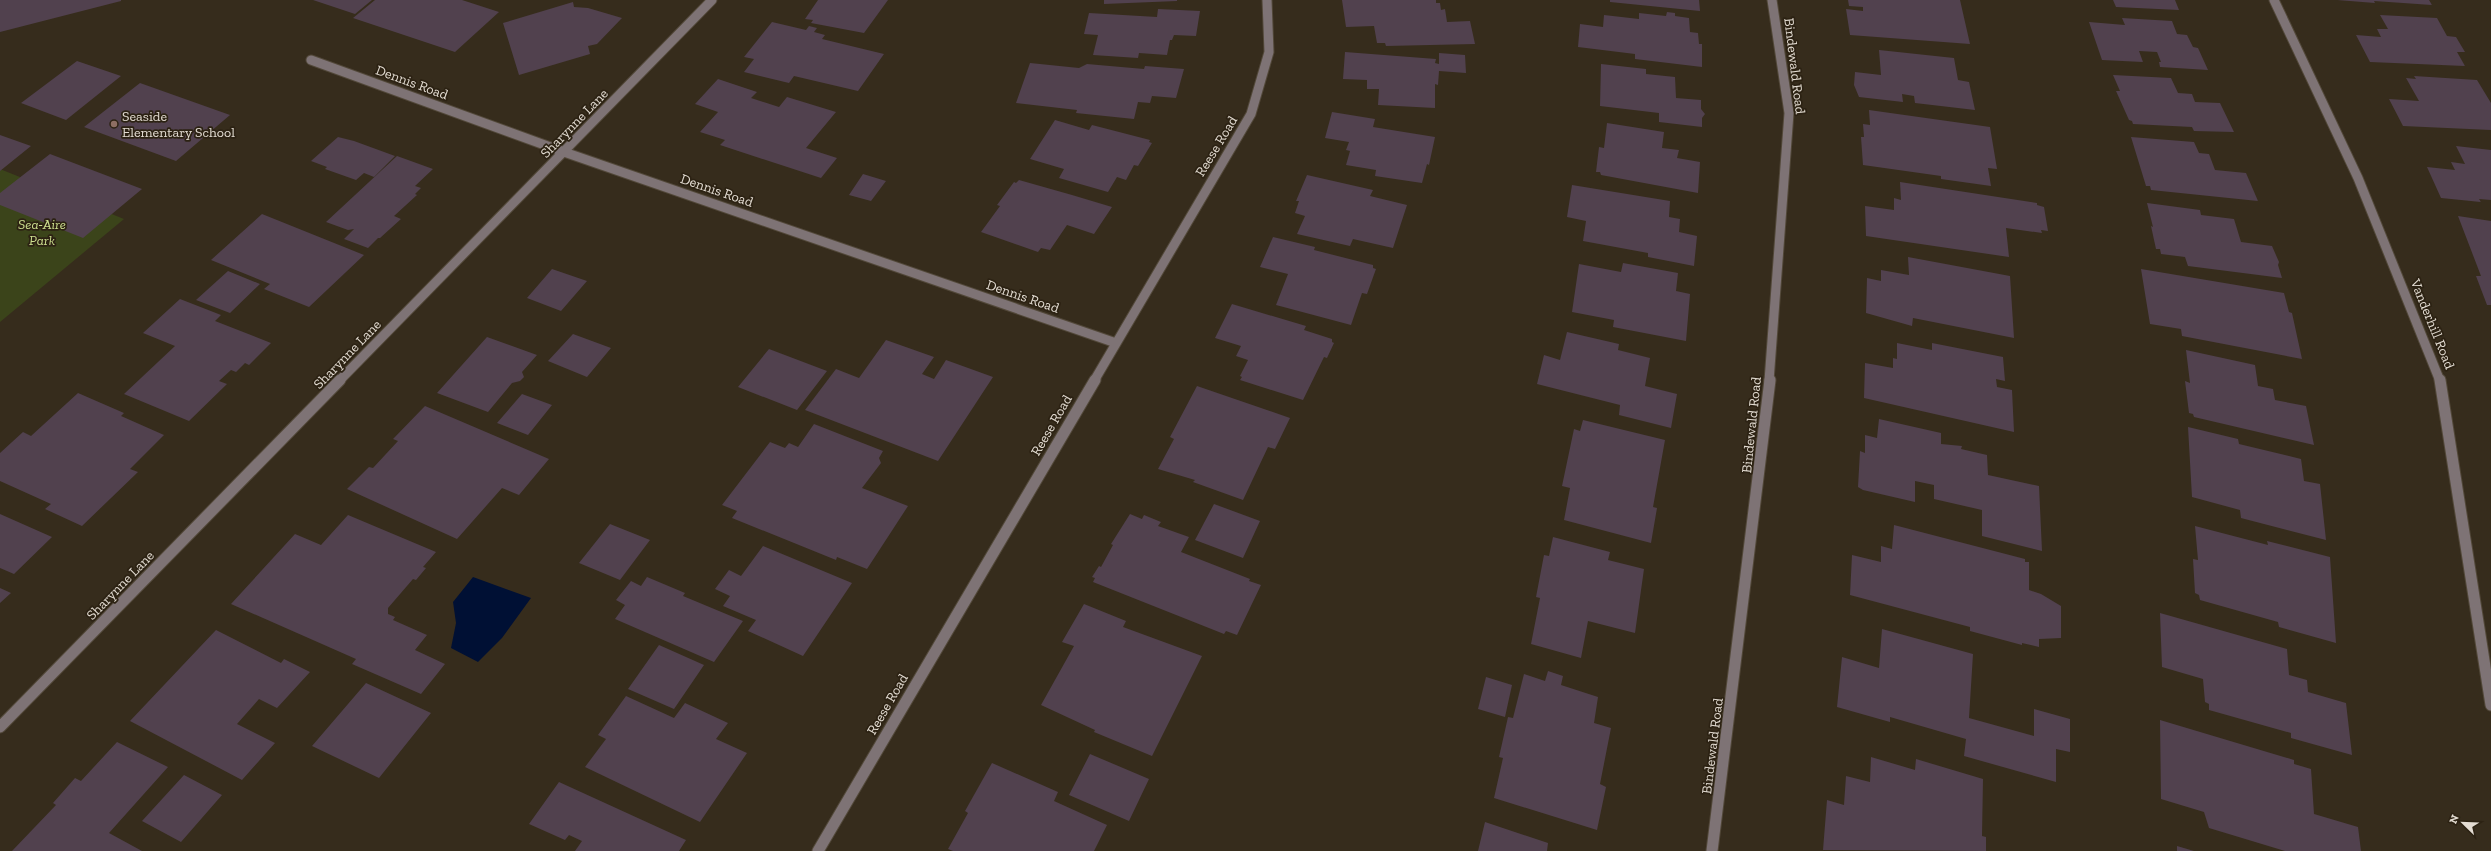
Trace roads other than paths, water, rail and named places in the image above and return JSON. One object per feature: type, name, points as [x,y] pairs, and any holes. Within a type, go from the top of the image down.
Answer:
[{"type":"street","name":"Sharynne Lane","points":[[0,727],[712,0]]},
{"type":"street","name":"Reese Road","points":[[818,851],[1251,114],[1269,52],[1267,0]]},
{"type":"street","name":"Bindewald Road","points":[[1712,851],[1765,430],[1778,285],[1789,113],[1772,0]]},
{"type":"street","name":"Vanderhill Road","points":[[2274,0],[2358,178],[2439,374],[2491,705]]},
{"type":"street","name":"Dennis Road","points":[[311,60],[564,152],[1116,343]]},
{"type":"water","points":[[473,577],[531,598],[502,638],[478,662],[451,648],[456,623],[453,602]]},
{"type":"place","name":"Seaside Elementary School","points":[[114,124]]},
{"type":"park label","name":"Sea-Aire Park","points":[[42,232]]}]
